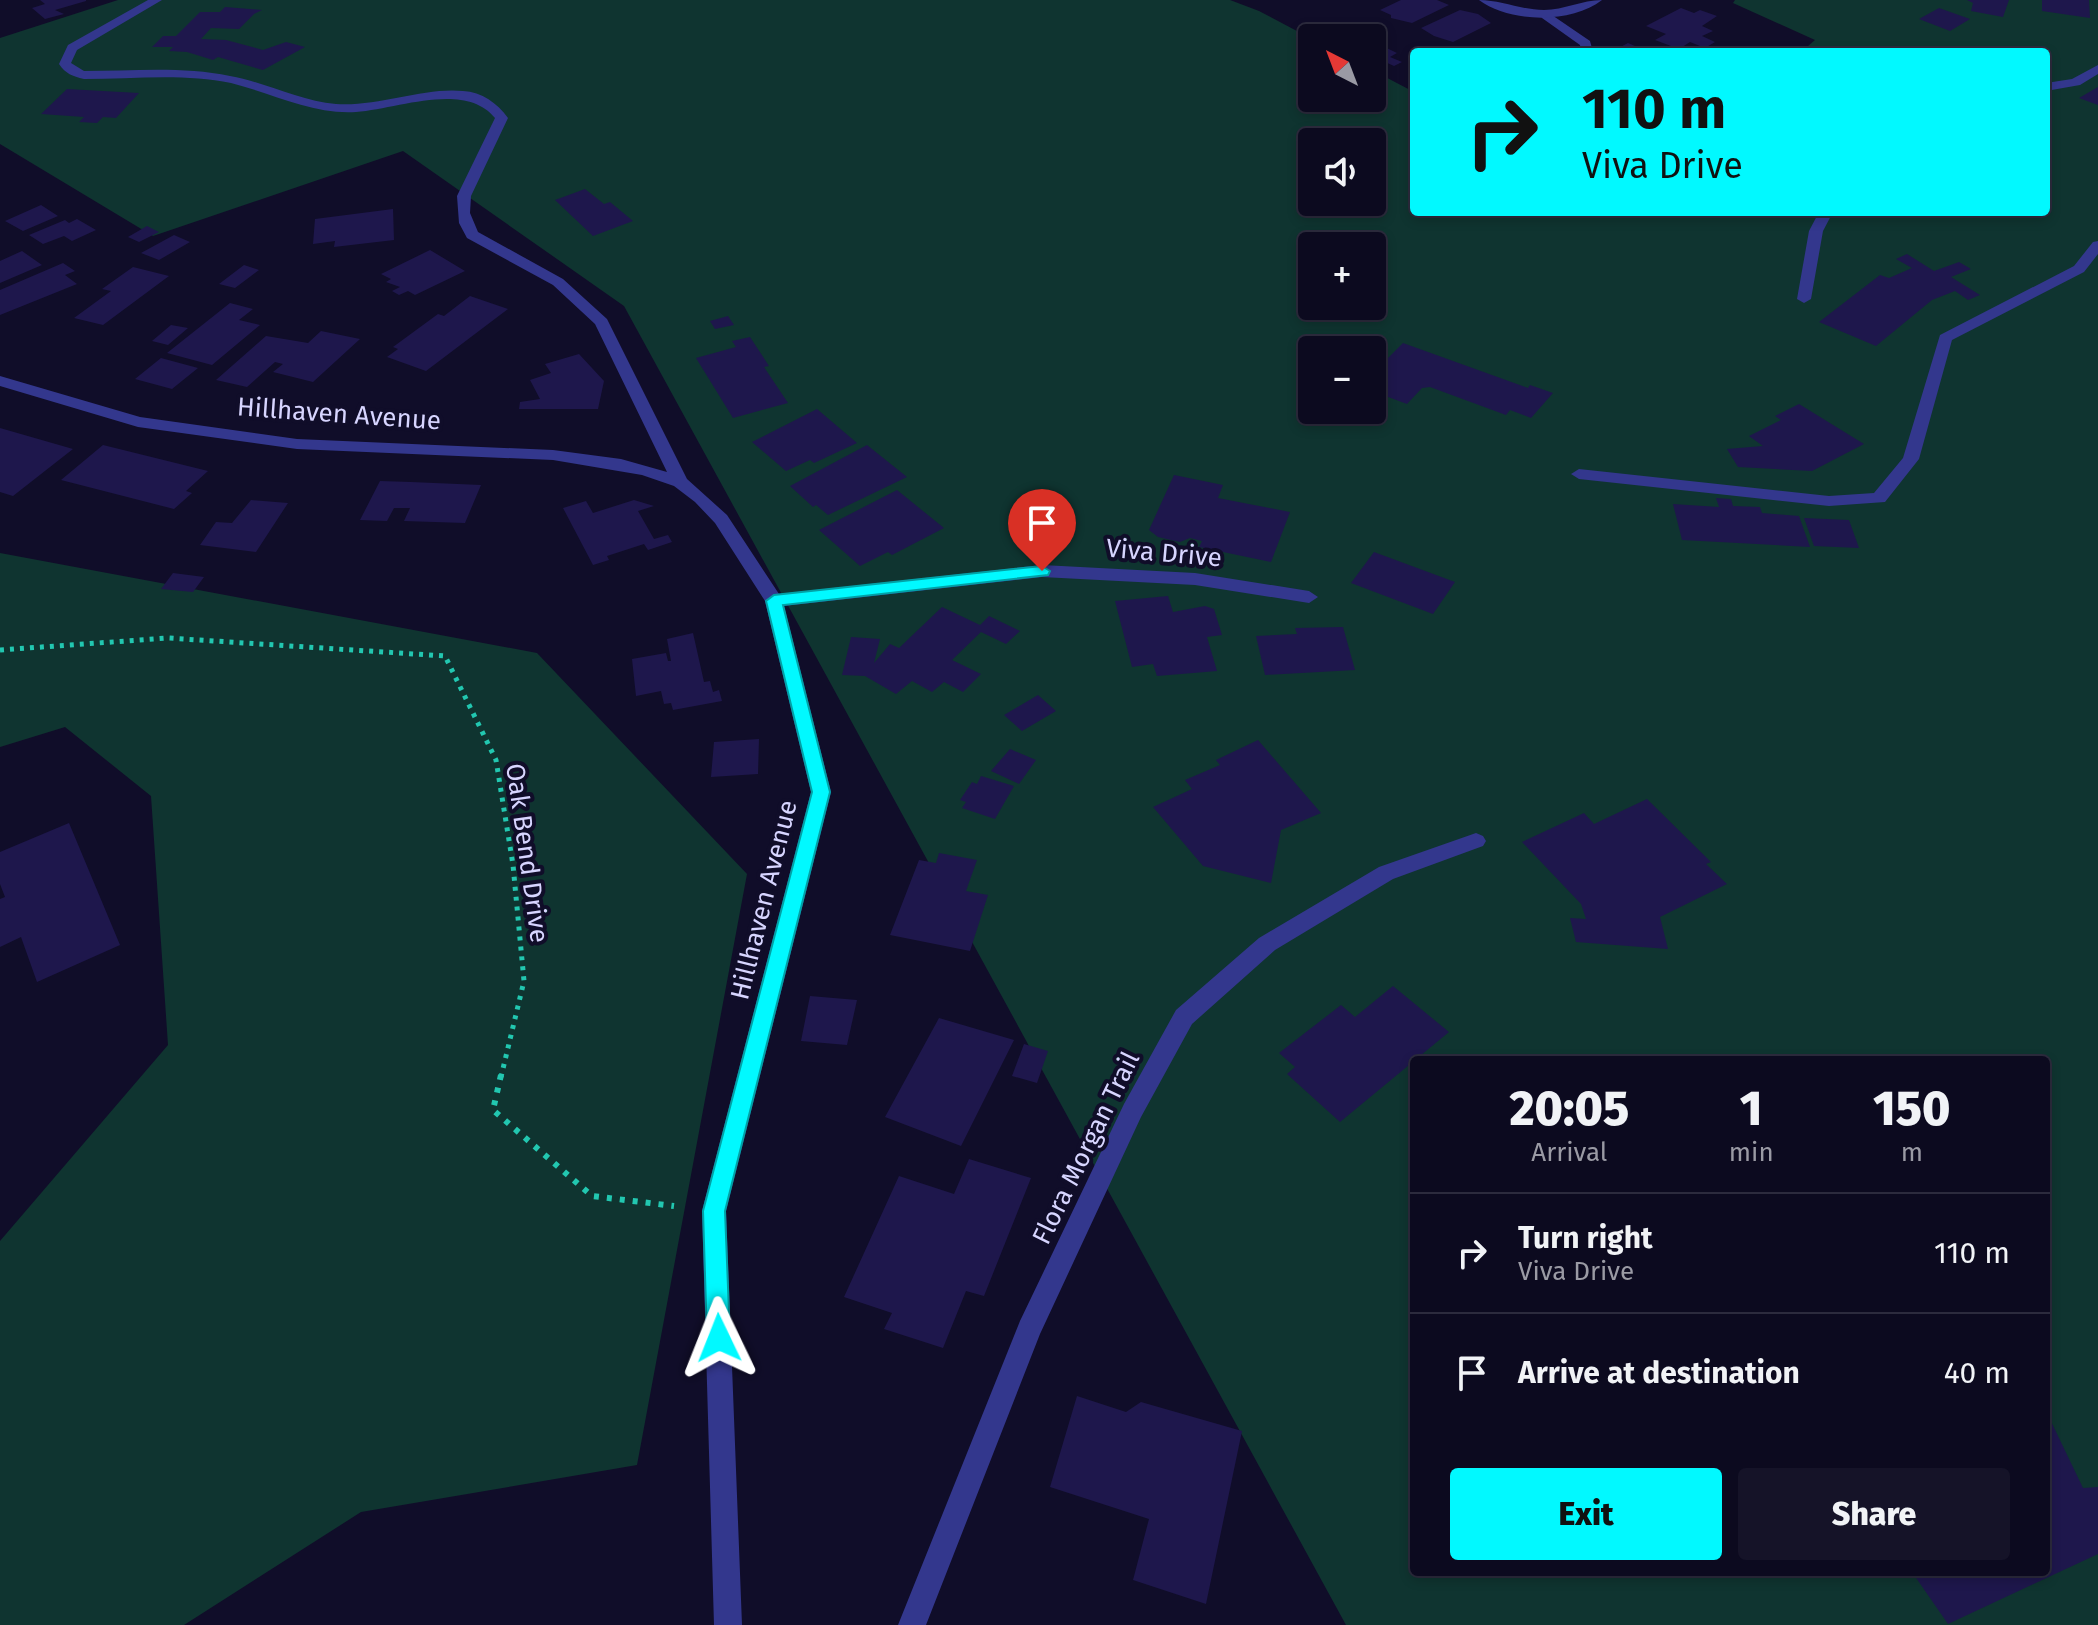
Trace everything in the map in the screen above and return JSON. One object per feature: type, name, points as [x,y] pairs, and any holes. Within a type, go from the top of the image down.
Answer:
[{"type":"street","points":[[156,0],[72,48],[65,64],[74,73],[101,76],[190,75],[229,79],[333,108],[356,108],[461,94],[473,96],[495,107],[502,118],[463,195],[464,222],[472,235],[560,281],[585,302],[602,322],[680,482]]},
{"type":"street","points":[[1485,0],[1519,14],[1546,15],[1580,8],[1596,0]]},
{"type":"street","points":[[1546,15],[1586,44],[1586,48]]},
{"type":"street","points":[[2050,86],[2076,82],[2098,69]]},
{"type":"street","points":[[1804,299],[1816,231],[1824,216]]},
{"type":"street","points":[[1579,474],[1829,501],[1879,498],[1911,459],[1945,338],[2079,269],[2098,245]]},
{"type":"street","name":"Hillhaven Avenue","points":[[0,381],[138,422],[297,444],[553,455],[621,464],[680,482],[721,519],[774,601],[821,792],[714,1211],[728,1625]]},
{"type":"street","name":"Viva Drive","points":[[774,601],[1042,571],[1195,579],[1309,597]]},
{"type":"street","name":"Flora Morgan Trail","points":[[912,1625],[1029,1330],[1132,1111],[1184,1017],[1267,944],[1386,873],[1476,841]]},
{"type":"path","name":"Oak Bend Drive","points":[[0,650],[168,638],[445,656],[496,760],[513,865],[524,981],[493,1110],[592,1196],[714,1211]]},
{"type":"green space","points":[[118,0],[1230,0],[1298,32],[1298,112],[1386,112],[1386,77],[1410,90],[1410,216],[2050,216],[2050,48],[1806,48],[1815,40],[1733,3],[1735,0],[2098,0],[2098,1625],[1346,1625],[624,306],[403,151],[153,236],[0,144],[0,38]]},
{"type":"green space","points":[[0,553],[537,653],[747,874],[637,1465],[361,1512],[184,1625],[0,1625],[0,1241],[168,1045],[151,796],[65,727],[0,747]]},
{"type":"building","points":[[40,0],[86,1],[55,10],[64,14],[45,19],[32,8],[45,4]]},
{"type":"building","points":[[1401,0],[1437,0],[1449,5],[1412,23],[1391,18],[1391,15],[1380,10]]},
{"type":"building","points":[[1967,0],[2009,0],[2003,17],[1971,11],[1973,3]]},
{"type":"building","points":[[2042,0],[2089,0],[2090,18],[2042,11]]},
{"type":"building","points":[[225,7],[262,10],[239,29],[211,28],[201,39],[226,40],[263,50],[286,42],[305,47],[263,70],[218,57],[213,60],[187,52],[169,51],[173,47],[152,47],[163,36],[176,36],[200,12],[220,12]]},
{"type":"building","points":[[1681,8],[1717,16],[1702,26],[1713,31],[1702,36],[1715,42],[1705,48],[1690,42],[1676,48],[1655,40],[1666,34],[1646,26]]},
{"type":"building","points":[[1939,8],[1970,19],[1950,31],[1919,19]]},
{"type":"building","points":[[1460,10],[1478,14],[1491,23],[1453,42],[1421,28]]},
{"type":"building","points":[[1628,43],[1640,48],[1619,48]]},
{"type":"building","points":[[1386,48],[1397,53],[1390,57],[1402,62],[1394,66],[1386,62]]},
{"type":"building","points":[[2098,87],[2098,105],[2079,98]]},
{"type":"building","points":[[67,89],[139,93],[116,118],[103,117],[97,123],[79,122],[84,117],[41,114]]},
{"type":"building","points":[[585,189],[604,204],[610,202],[633,221],[593,236],[555,200]]},
{"type":"building","points":[[41,205],[58,216],[23,231],[5,221]]},
{"type":"building","points":[[393,209],[394,240],[334,247],[335,241],[313,244],[315,219]]},
{"type":"building","points":[[77,219],[96,230],[72,241],[64,236],[43,244],[29,235],[65,220],[69,223]]},
{"type":"building","points":[[147,226],[159,232],[139,242],[128,237]]},
{"type":"building","points":[[174,235],[190,242],[159,260],[141,253]]},
{"type":"building","points":[[430,250],[465,271],[415,295],[408,291],[399,295],[392,291],[400,287],[386,282],[391,279],[381,274]]},
{"type":"building","points":[[22,251],[42,265],[0,283],[0,261]]},
{"type":"building","points":[[1907,254],[1934,271],[1959,262],[1971,269],[1951,277],[1980,295],[1968,300],[1955,291],[1932,300],[1876,346],[1819,322],[1880,275],[1889,278],[1912,268],[1896,259]]},
{"type":"building","points":[[63,263],[75,271],[65,275],[77,284],[0,315],[0,290]]},
{"type":"building","points":[[244,265],[259,270],[235,288],[219,284]]},
{"type":"building","points":[[133,267],[169,276],[103,325],[74,318],[111,291],[102,289]]},
{"type":"building","points":[[470,296],[508,309],[426,371],[387,357],[398,349],[393,347],[438,314],[444,316]]},
{"type":"building","points":[[230,303],[253,309],[239,320],[260,325],[212,365],[167,353]]},
{"type":"building","points":[[728,316],[734,325],[715,329],[710,321]]},
{"type":"building","points":[[171,325],[188,328],[168,345],[152,341]]},
{"type":"building","points":[[321,331],[360,339],[313,382],[273,372],[283,364],[275,362],[247,387],[216,380],[266,336],[308,343]]},
{"type":"building","points":[[750,337],[769,366],[764,367],[788,403],[733,418],[696,358],[736,347],[732,341]]},
{"type":"building","points":[[1403,343],[1528,388],[1530,385],[1553,393],[1531,418],[1510,410],[1506,415],[1430,387],[1422,388],[1407,404],[1386,396],[1386,360]]},
{"type":"building","points":[[579,354],[604,381],[598,409],[519,409],[520,402],[540,399],[530,380],[551,373],[545,364]]},
{"type":"building","points":[[161,358],[198,368],[172,389],[135,379]]},
{"type":"building","points":[[1799,404],[1864,444],[1812,471],[1738,467],[1727,449],[1763,446],[1749,436],[1781,420],[1775,416]]},
{"type":"building","points":[[817,409],[857,443],[814,463],[810,460],[786,471],[752,442]]},
{"type":"building","points":[[0,428],[73,449],[13,496],[0,492]]},
{"type":"building","points":[[103,445],[208,471],[186,491],[192,493],[174,509],[61,480]]},
{"type":"building","points":[[867,445],[907,477],[828,515],[816,505],[813,507],[790,486]]},
{"type":"building","points":[[1174,475],[1223,485],[1218,498],[1290,512],[1271,562],[1199,547],[1202,541],[1190,538],[1180,542],[1158,537],[1149,530]]},
{"type":"building","points":[[380,481],[481,485],[465,523],[404,521],[410,508],[394,508],[387,521],[360,520]]},
{"type":"building","points":[[897,490],[944,528],[892,555],[888,552],[860,566],[819,530]]},
{"type":"building","points":[[1716,498],[1731,499],[1733,506],[1760,507],[1762,513],[1799,516],[1810,547],[1682,540],[1673,504],[1719,507]]},
{"type":"building","points":[[251,500],[288,503],[256,552],[200,545],[216,522],[232,523]]},
{"type":"building","points":[[634,500],[654,506],[638,511],[654,539],[668,535],[672,542],[648,550],[644,544],[607,556],[609,560],[593,565],[563,508],[586,501],[593,513]]},
{"type":"building","points":[[1804,518],[1849,520],[1859,548],[1814,546]]},
{"type":"building","points":[[1374,552],[1455,582],[1433,614],[1351,583]]},
{"type":"building","points":[[173,573],[204,577],[193,592],[161,589]]},
{"type":"building","points":[[1168,596],[1173,612],[1205,606],[1214,609],[1222,635],[1207,637],[1217,671],[1157,676],[1153,664],[1132,667],[1115,601]]},
{"type":"building","points":[[942,607],[980,625],[989,616],[1020,631],[1006,644],[981,632],[952,660],[981,674],[963,692],[944,682],[932,692],[912,681],[896,694],[865,676],[842,675],[851,637],[880,639],[874,663],[890,644],[899,648]]},
{"type":"building","points":[[1343,627],[1355,670],[1265,675],[1256,636],[1297,634],[1295,628]]},
{"type":"building","points":[[693,633],[704,682],[710,681],[713,692],[719,690],[722,701],[673,710],[671,703],[664,704],[661,691],[636,696],[632,659],[666,653],[668,661],[671,661],[667,639]]},
{"type":"building","points":[[1038,695],[1056,711],[1022,731],[1004,715]]},
{"type":"building","points":[[759,739],[758,774],[711,777],[714,742]]},
{"type":"building","points":[[1258,740],[1321,813],[1281,830],[1271,883],[1203,866],[1153,807],[1192,789],[1185,780],[1220,765],[1216,760]]},
{"type":"building","points":[[1010,749],[1036,760],[1019,784],[991,771]]},
{"type":"building","points":[[981,776],[1014,786],[995,819],[962,808],[966,802],[960,800],[972,782],[977,784]]},
{"type":"building","points":[[1647,799],[1711,862],[1706,864],[1727,884],[1660,917],[1668,949],[1576,942],[1570,918],[1586,919],[1581,904],[1522,842],[1584,813],[1594,824]]},
{"type":"building","points":[[69,823],[120,945],[37,982],[21,937],[0,947],[0,899],[5,897],[0,884],[0,852]]},
{"type":"building","points":[[939,853],[977,860],[966,891],[988,895],[970,951],[890,935],[919,860],[936,863]]},
{"type":"building","points":[[1393,986],[1449,1032],[1420,1056],[1410,1056],[1410,1064],[1340,1122],[1287,1074],[1295,1067],[1279,1053],[1341,1005],[1355,1017]]},
{"type":"building","points":[[810,996],[857,1000],[847,1045],[801,1041]]},
{"type":"building","points":[[939,1018],[1014,1040],[961,1146],[885,1117]]},
{"type":"building","points":[[1024,1044],[1048,1051],[1037,1083],[1012,1076]]},
{"type":"building","points":[[969,1159],[1031,1178],[984,1296],[966,1291],[943,1348],[884,1329],[892,1313],[844,1297],[899,1176],[954,1194]]},
{"type":"building","points":[[1077,1396],[1126,1412],[1141,1402],[1242,1431],[1206,1604],[1133,1580],[1149,1519],[1050,1487]]},
{"type":"building","points":[[2050,1419],[2083,1488],[2098,1487],[2098,1554],[1948,1624],[1915,1576],[2050,1576]]},
{"type":"route","points":[[719,1338],[714,1211],[821,792],[774,601],[1042,571]]}]
